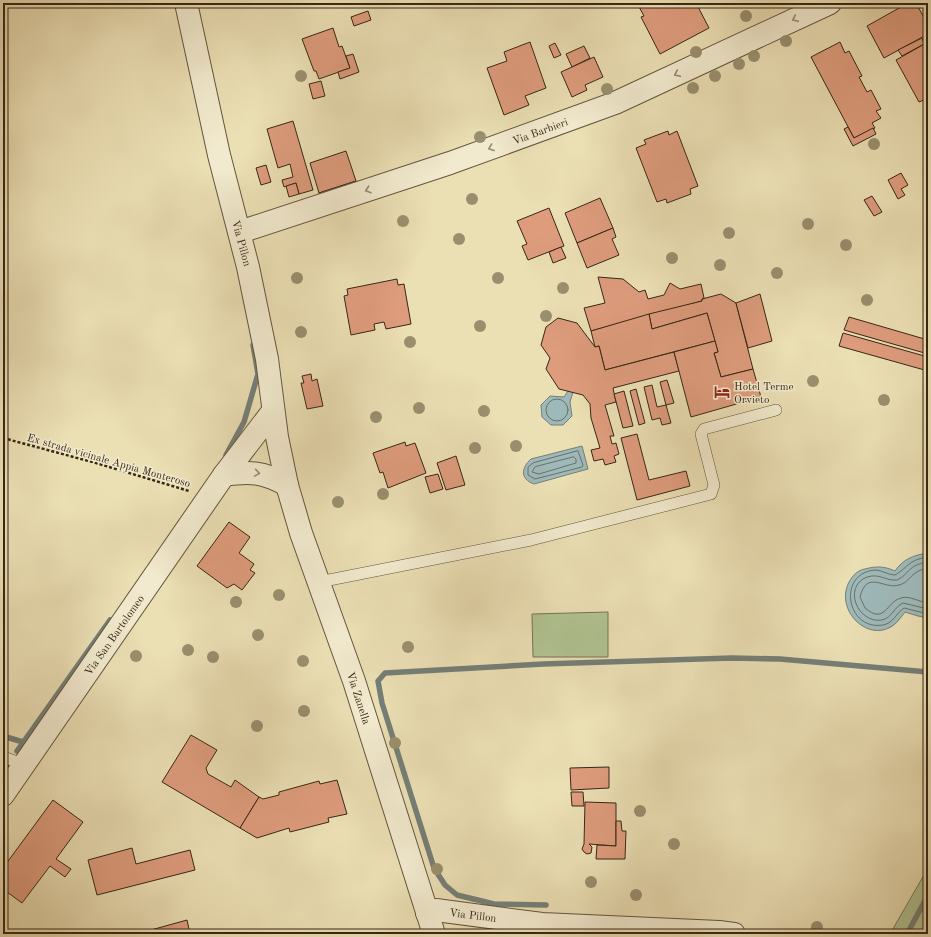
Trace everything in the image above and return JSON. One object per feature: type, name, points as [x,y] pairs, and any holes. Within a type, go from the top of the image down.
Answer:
[{"type":"street","name":"Via Pillon","points":[[186,3],[219,155],[248,267],[267,359],[273,411],[287,485]]},
{"type":"street","name":"Via Barbieri","points":[[239,230],[249,230],[450,163],[615,103],[830,3]]},
{"type":"street","name":"Via San Bartolomeo","points":[[3,795],[23,764],[211,497],[224,475],[273,411]]},
{"type":"street","points":[[224,475],[246,472],[260,473],[287,485]]},
{"type":"street","name":"Via Zanella","points":[[287,485],[301,533],[356,688],[434,934]]},
{"type":"street","name":"Via Pillon","points":[[427,913],[436,910],[542,924],[719,932],[734,934]]},
{"type":"lane","points":[[319,582],[531,540],[711,494],[714,485],[701,434],[704,429],[776,410]]},
{"type":"lane","points":[[3,757],[23,764]]},
{"type":"path","name":"Ex strada vicinale Appia Monteroso","points":[[3,438],[96,463],[151,481],[211,497]]},
{"type":"green space","points":[[608,612],[608,657],[533,657],[532,614]]},
{"type":"green space","points":[[928,868],[928,934],[890,934]]},
{"type":"water","points":[[568,391],[573,392],[570,402],[572,416],[563,425],[551,425],[542,417],[541,405],[550,396],[564,397]]},
{"type":"water","points":[[582,446],[588,469],[534,484],[529,482],[524,476],[525,466],[531,459]]},
{"type":"water","points":[[928,553],[928,618],[905,612],[895,624],[885,629],[875,630],[866,628],[857,622],[850,614],[846,604],[846,593],[849,582],[860,570],[873,567],[884,567],[895,571],[909,558]]},
{"type":"building","points":[[641,3],[696,3],[709,28],[660,54],[641,17],[644,16],[638,5]]},
{"type":"building","points":[[908,3],[916,3],[928,25],[928,34],[884,58],[867,26]]},
{"type":"building","points":[[368,11],[371,20],[354,26],[351,17]]},
{"type":"building","points":[[333,28],[339,47],[342,46],[350,68],[319,79],[316,71],[314,71],[302,39]]},
{"type":"building","points":[[922,38],[924,44],[902,56],[898,50]]},
{"type":"building","points":[[530,42],[546,88],[525,96],[529,105],[504,115],[487,68],[507,61],[504,52]]},
{"type":"building","points":[[840,42],[845,53],[849,51],[862,76],[859,77],[867,92],[871,90],[881,109],[876,111],[881,118],[872,123],[875,128],[854,138],[811,57]]},
{"type":"building","points":[[928,42],[928,103],[926,99],[919,102],[896,60]]},
{"type":"building","points":[[555,43],[561,55],[554,58],[549,46]]},
{"type":"building","points":[[584,46],[590,58],[572,67],[566,54]]},
{"type":"building","points":[[353,54],[359,72],[340,79],[338,72],[350,68],[346,56]]},
{"type":"building","points":[[594,57],[603,77],[585,85],[587,90],[572,97],[561,72]]},
{"type":"building","points":[[321,81],[325,96],[313,99],[309,84]]},
{"type":"building","points":[[293,121],[313,190],[299,194],[296,183],[284,187],[282,180],[293,177],[290,164],[278,168],[267,129]]},
{"type":"building","points":[[848,127],[854,138],[873,128],[876,134],[853,146],[844,129]]},
{"type":"building","points":[[668,131],[669,135],[677,131],[698,186],[690,189],[691,194],[667,203],[666,199],[657,202],[636,148],[646,144],[644,140]]},
{"type":"building","points":[[346,151],[356,181],[319,193],[310,163]]},
{"type":"building","points":[[266,165],[271,182],[261,185],[256,168]]},
{"type":"building","points":[[901,173],[908,185],[901,189],[905,195],[898,199],[888,180]]},
{"type":"building","points":[[356,181],[358,187],[321,199],[319,193]]},
{"type":"building","points":[[296,183],[299,194],[289,197],[286,186]]},
{"type":"building","points":[[872,196],[882,212],[874,216],[864,200]]},
{"type":"building","points":[[600,198],[613,228],[577,243],[565,213]]},
{"type":"building","points":[[549,208],[564,246],[528,260],[522,246],[527,244],[517,221]]},
{"type":"building","points":[[613,228],[616,237],[612,239],[619,255],[587,268],[577,243]]},
{"type":"building","points":[[561,247],[566,258],[553,263],[549,252]]},
{"type":"building","points":[[598,277],[623,279],[639,292],[645,290],[648,299],[664,295],[670,283],[680,289],[701,284],[704,298],[702,301],[591,331],[584,308],[605,303]]},
{"type":"building","points":[[397,279],[398,285],[404,284],[411,324],[386,329],[384,322],[374,324],[375,330],[351,335],[344,296],[348,295],[347,289]]},
{"type":"building","points":[[721,294],[736,303],[753,369],[721,377],[714,353],[718,352],[707,313],[652,329],[649,314],[702,301],[702,299]]},
{"type":"building","points":[[760,294],[772,341],[748,348],[736,303]]},
{"type":"building","points":[[707,313],[715,341],[605,370],[599,346],[595,347],[591,331],[649,314],[652,329]]},
{"type":"building","points":[[849,317],[928,340],[928,354],[844,330]]},
{"type":"building","points":[[558,318],[577,323],[595,347],[599,346],[605,370],[674,352],[679,371],[613,388],[616,402],[605,405],[614,436],[610,436],[612,444],[616,443],[619,454],[614,456],[616,462],[605,465],[603,459],[594,461],[591,450],[600,448],[591,418],[590,404],[583,395],[559,389],[546,369],[550,358],[541,345],[546,327]]},
{"type":"building","points":[[843,333],[928,357],[928,371],[839,346]]},
{"type":"building","points":[[715,341],[718,352],[714,353],[721,377],[753,369],[761,397],[691,417],[674,352]]},
{"type":"building","points":[[311,374],[312,381],[317,379],[323,406],[307,409],[301,383],[304,383],[302,376]]},
{"type":"building","points":[[667,380],[674,403],[666,405],[660,382]]},
{"type":"building","points":[[652,385],[657,407],[666,405],[671,423],[662,425],[660,418],[652,420],[644,387]]},
{"type":"building","points":[[636,389],[645,423],[639,425],[630,391]]},
{"type":"building","points":[[624,391],[633,426],[623,428],[614,394]]},
{"type":"building","points":[[637,434],[649,480],[686,471],[690,486],[637,500],[621,438]]},
{"type":"building","points":[[405,442],[406,446],[415,443],[426,473],[388,488],[383,472],[380,473],[373,453]]},
{"type":"building","points":[[456,456],[465,485],[446,490],[437,463]]},
{"type":"building","points":[[438,474],[443,489],[430,493],[425,477]]},
{"type":"building","points":[[229,522],[250,537],[239,553],[254,564],[250,570],[255,573],[242,590],[234,584],[227,588],[197,566]]},
{"type":"building","points":[[191,735],[217,750],[206,768],[208,774],[231,787],[235,780],[259,797],[240,828],[162,782]]},
{"type":"building","points":[[609,767],[609,788],[571,790],[570,768]]},
{"type":"building","points":[[337,780],[347,814],[328,818],[329,822],[290,832],[289,828],[257,838],[240,828],[259,797],[263,799],[279,795],[279,792],[319,781],[320,784]]},
{"type":"building","points":[[571,792],[583,792],[584,806],[572,806]]},
{"type":"building","points":[[53,800],[83,822],[56,859],[71,869],[65,877],[50,866],[22,903],[3,889],[3,868]]},
{"type":"building","points":[[585,802],[616,803],[616,846],[589,844],[592,847],[591,853],[587,854],[584,852],[582,849],[584,844]]},
{"type":"building","points":[[616,821],[621,821],[622,831],[626,831],[625,859],[596,859],[597,845],[616,846]]},
{"type":"building","points":[[132,848],[136,864],[190,850],[195,870],[97,895],[88,860]]},
{"type":"building","points":[[187,920],[190,934],[152,934],[151,930]]},
{"type":"waterway","points":[[226,455],[244,422],[258,374],[253,345]]},
{"type":"waterway","points":[[17,751],[110,620]]},
{"type":"waterway","points":[[546,905],[494,904],[457,895],[445,885],[434,868],[382,703],[378,681],[385,673],[543,664],[732,658],[780,659],[928,672]]},
{"type":"waterway","points":[[3,736],[23,742]]},
{"type":"waterway","points":[[3,770],[8,763]]},
{"type":"waterway","points":[[907,934],[928,895]]},
{"type":"place","name":"Hotel Terme Orvieto","points":[[722,392]]}]
